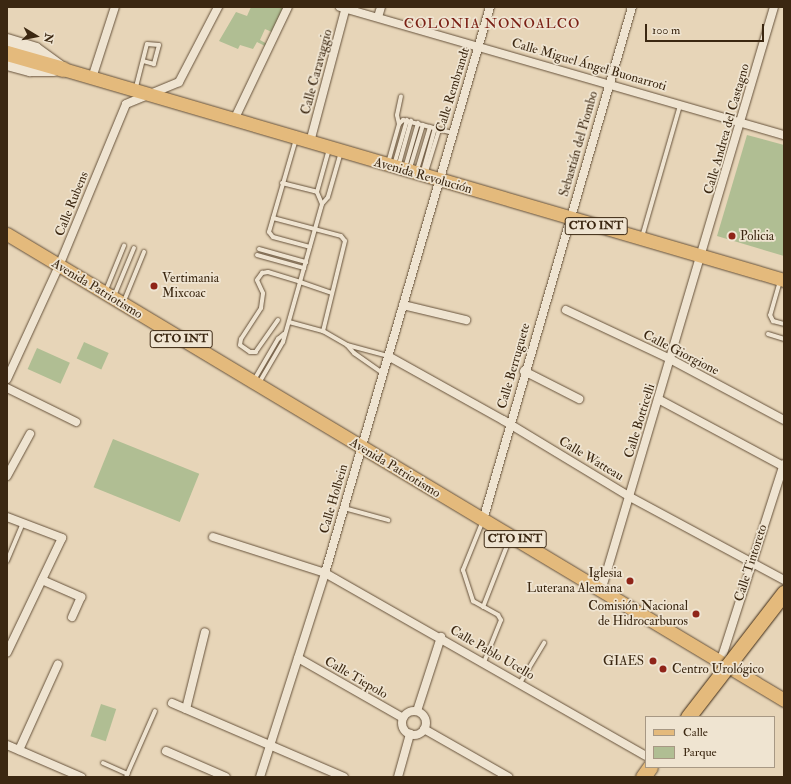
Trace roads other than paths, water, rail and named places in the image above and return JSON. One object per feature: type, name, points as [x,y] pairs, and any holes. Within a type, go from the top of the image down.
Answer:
[{"type":"highway","name":"CTO INT","points":[[7,53],[64,69]]},
{"type":"highway","points":[[689,716],[784,594]]},
{"type":"highway","points":[[643,777],[649,768]]},
{"type":"main road","name":"Avenida Revolución","points":[[7,40],[36,49],[64,69],[92,78],[438,181],[782,280]]},
{"type":"main road","name":"Avenida Revolución","points":[[7,64],[30,70],[64,69]]},
{"type":"main road","name":"Avenida Patriotismo","points":[[7,234],[601,592],[784,700]]},
{"type":"main road","name":"Calle Tintoreto","points":[[695,716],[726,666],[784,588]]},
{"type":"main road","name":"Calle Tintoreto","points":[[683,716],[784,599]]},
{"type":"main road","points":[[639,777],[646,768]]},
{"type":"main road","points":[[647,777],[654,768]]},
{"type":"street","points":[[92,78],[115,7]]},
{"type":"street","name":"Calle Rubens","points":[[7,379],[59,266],[126,104],[179,82],[218,7]]},
{"type":"street","points":[[234,120],[288,7]]},
{"type":"street","points":[[378,17],[381,7]]},
{"type":"street","name":"Calle Rembrandt","points":[[438,181],[490,7]]},
{"type":"street","name":"Sebastián del Piombo","points":[[569,218],[632,7]]},
{"type":"street","name":"Calle Andrea del Castagno","points":[[701,256],[741,124],[774,7]]},
{"type":"street","name":"Calle Miguel Ángel Buonarroti","points":[[344,8],[680,104],[741,124],[784,135]]},
{"type":"street","name":"Calle Caravaggio","points":[[310,142],[344,8]]},
{"type":"street","name":"Calle Holbein","points":[[260,777],[325,573],[438,181]]},
{"type":"street","name":"Calle Berruguete","points":[[483,520],[524,371],[569,218]]},
{"type":"street","name":"Calle Botticelli","points":[[601,592],[701,256]]},
{"type":"street","points":[[403,305],[466,320]]},
{"type":"street","name":"Calle Giorgione","points":[[566,310],[670,359],[784,420]]},
{"type":"street","name":"Calle Watteau","points":[[388,356],[510,425],[630,497],[784,580]]},
{"type":"street","points":[[524,371],[579,399]]},
{"type":"street","points":[[7,388],[76,422]]},
{"type":"street","points":[[658,399],[784,465]]},
{"type":"street","points":[[7,476],[30,434]]},
{"type":"street","name":"Calle Tintoreto","points":[[726,666],[750,562],[784,465]]},
{"type":"street","points":[[7,517],[62,538],[7,653]]},
{"type":"street","name":"Calle Pablo Ucello","points":[[212,537],[325,573],[441,637],[645,755]]},
{"type":"street","points":[[42,580],[81,597],[72,617]]},
{"type":"street","points":[[186,708],[205,632]]},
{"type":"street","points":[[417,711],[441,637]]},
{"type":"street","name":"Calle Tiepolo","points":[[298,658],[403,718]]},
{"type":"street","points":[[19,750],[58,664]]},
{"type":"street","points":[[172,703],[344,777]]},
{"type":"street","points":[[417,711],[425,718],[424,729],[419,733],[410,734],[403,727],[403,718],[410,712],[417,711]]},
{"type":"street","points":[[424,729],[508,777]]},
{"type":"street","points":[[398,777],[410,734]]},
{"type":"street","points":[[7,745],[81,777]]},
{"type":"street","points":[[166,751],[226,777]]},
{"type":"lane","points":[[135,90],[147,44],[159,45],[154,64],[143,60]]},
{"type":"lane","points":[[401,96],[396,114],[407,171]]},
{"type":"lane","points":[[641,239],[680,104]]},
{"type":"lane","points":[[399,124],[409,121],[453,133]]},
{"type":"lane","points":[[407,171],[409,121]]},
{"type":"lane","points":[[407,171],[420,124]]},
{"type":"lane","points":[[407,171],[430,127]]},
{"type":"lane","points":[[407,171],[437,129]]},
{"type":"lane","points":[[296,138],[269,232],[271,236],[310,247]]},
{"type":"lane","points":[[322,204],[317,192],[335,150]]},
{"type":"lane","points":[[255,384],[283,342],[284,334],[289,322],[322,204],[328,197],[335,150]]},
{"type":"lane","points":[[282,183],[317,192]]},
{"type":"lane","points":[[273,218],[341,236],[345,240],[323,331]]},
{"type":"lane","points":[[113,298],[124,246]]},
{"type":"lane","points":[[113,298],[134,248]]},
{"type":"lane","points":[[259,249],[306,262]]},
{"type":"lane","points":[[113,298],[144,252]]},
{"type":"lane","points":[[257,255],[304,268]]},
{"type":"lane","points":[[278,320],[256,352],[250,352],[240,344],[241,338],[261,308],[263,293],[257,282],[262,273],[268,272],[332,293]]},
{"type":"lane","points":[[782,280],[770,315],[773,321],[784,324]]},
{"type":"lane","points":[[289,322],[323,331],[347,344],[388,356]]},
{"type":"lane","points":[[269,333],[283,342]]},
{"type":"lane","points":[[255,384],[278,338],[284,334]]},
{"type":"lane","points":[[768,334],[784,338]]},
{"type":"lane","points":[[347,344],[354,353],[383,374]]},
{"type":"lane","points":[[343,508],[388,520]]},
{"type":"lane","points":[[483,520],[463,570],[473,601],[498,615],[501,620],[484,662]]},
{"type":"lane","points":[[7,561],[23,523]]},
{"type":"lane","points":[[483,606],[511,537]]},
{"type":"lane","points":[[520,683],[544,643]]},
{"type":"lane","points":[[102,764],[127,775],[154,711]]},
{"type":"place","name":"Policia","points":[[732,236]]},
{"type":"place","name":"Vertimania Mixcoac","points":[[154,286]]},
{"type":"place","name":"Iglesia Luterana Alemana","points":[[630,581]]},
{"type":"place","name":"Comisión Nacional de Hidrocarburos","points":[[696,614]]},
{"type":"place","name":"GIAES","points":[[653,661]]},
{"type":"place","name":"Centro Urológico","points":[[663,669]]},
{"type":"district","name":"COLONIA NONOALCO","points":[[492,24]]}]
